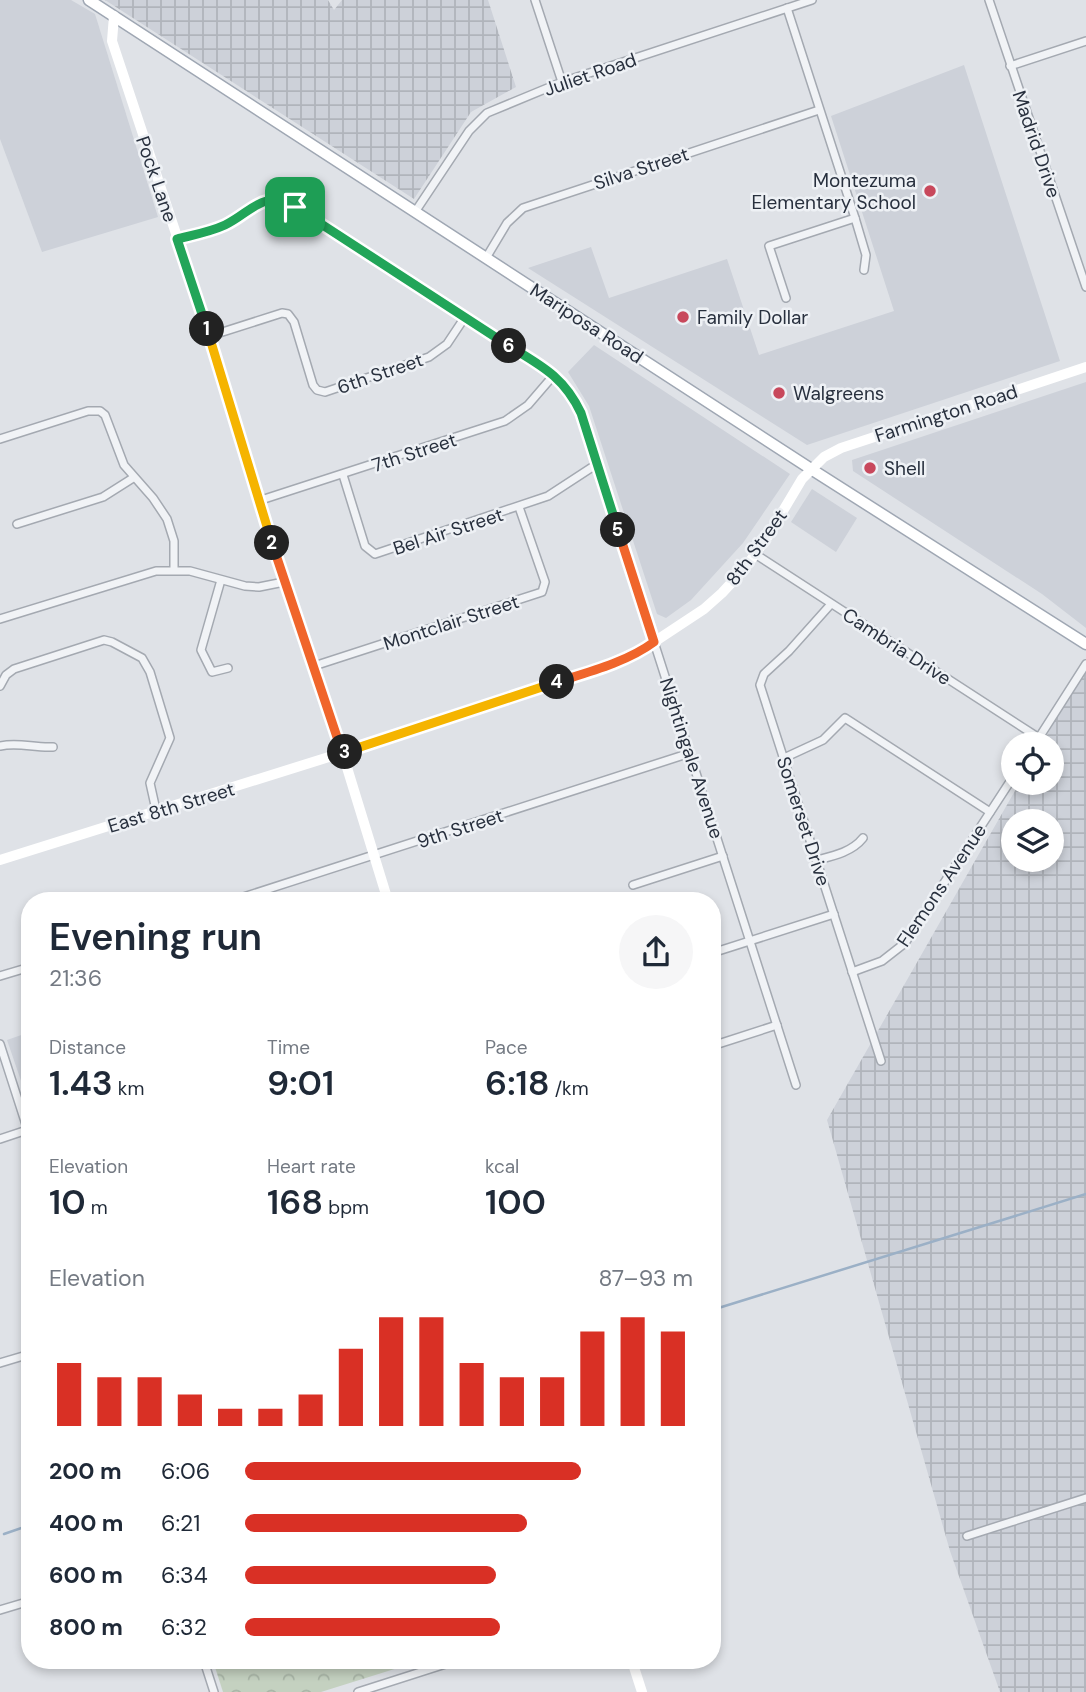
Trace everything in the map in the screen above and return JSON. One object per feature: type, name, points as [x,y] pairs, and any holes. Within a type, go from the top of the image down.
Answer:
[{"type":"main road","name":"Mariposa Road","points":[[89,0],[811,469],[1086,644]]},
{"type":"street","points":[[536,0],[562,82]]},
{"type":"street","name":"Juliet Road","points":[[415,212],[469,131],[480,119],[503,105],[562,82],[811,0]]},
{"type":"street","name":"Madrid Drive","points":[[989,0],[1086,287]]},
{"type":"street","points":[[787,8],[866,255],[864,270]]},
{"type":"street","name":"Pock Lane","points":[[114,16],[112,41],[209,336],[258,501],[342,752],[385,892]]},
{"type":"street","points":[[1010,66],[1086,41]]},
{"type":"street","name":"Silva Street","points":[[486,258],[507,223],[523,208],[819,110]]},
{"type":"street","name":"Nightingale Avenue","points":[[177,239],[226,224],[252,206],[265,201],[282,201],[564,383],[573,397],[597,464],[796,1085]]},
{"type":"street","points":[[786,298],[769,246],[855,218]]},
{"type":"street","name":"6th Street","points":[[209,336],[282,313],[288,314],[294,322],[313,386],[325,392],[429,357],[447,344],[465,317]]},
{"type":"street","name":"Farmington Road","points":[[811,469],[824,457],[841,448],[1086,367]]},
{"type":"street","name":"7th Street","points":[[258,501],[505,421],[528,405],[553,376]]},
{"type":"street","points":[[0,439],[88,411],[100,411],[108,420],[119,454],[133,478],[153,498],[167,519],[174,541],[174,569]]},
{"type":"street","name":"Bel Air Street","points":[[343,475],[365,546],[375,554],[548,496],[597,464]]},
{"type":"street","name":"8th Street","points":[[342,752],[597,669],[645,649],[704,609],[722,593],[755,554],[811,469]]},
{"type":"street","points":[[17,524],[103,497],[133,478]]},
{"type":"street","name":"Montclair Street","points":[[314,666],[542,592],[545,582],[519,507]]},
{"type":"street","name":"Cambria Drive","points":[[755,554],[1023,732]]},
{"type":"street","points":[[0,619],[142,573],[174,569],[259,587],[284,582]]},
{"type":"street","points":[[221,580],[201,650],[212,671],[228,668]]},
{"type":"street","name":"Somerset Drive","points":[[831,604],[760,681],[881,1061]]},
{"type":"street","points":[[0,686],[6,674],[19,666],[96,640],[112,642],[136,653],[150,672],[169,732],[167,747],[150,783],[156,810]]},
{"type":"street","points":[[1043,732],[1086,664]]},
{"type":"street","points":[[784,758],[823,740],[845,718],[990,812]]},
{"type":"street","points":[[0,746],[16,743],[32,747],[53,747]]},
{"type":"street","name":"East 8th Street","points":[[0,860],[342,752]]},
{"type":"street","name":"9th Street","points":[[259,892],[690,753]]},
{"type":"street","name":"Flemons Avenue","points":[[852,972],[882,961],[905,943],[1001,795]]},
{"type":"street","points":[[817,860],[838,854],[858,844],[863,838]]},
{"type":"street","points":[[633,885],[723,856]]},
{"type":"street","points":[[721,950],[834,914]]},
{"type":"street","points":[[0,976],[21,970]]},
{"type":"street","points":[[721,1043],[777,1025]]},
{"type":"street","points":[[0,1044],[21,1109]]},
{"type":"street","points":[[0,1139],[21,1135]]},
{"type":"street","points":[[0,1363],[21,1357]]},
{"type":"street","points":[[967,1536],[1086,1498]]},
{"type":"street","points":[[0,1610],[21,1604]]},
{"type":"street","points":[[207,1669],[214,1692]]},
{"type":"street","points":[[358,1692],[429,1669]]},
{"type":"street","points":[[635,1669],[642,1692]]},
{"type":"shaded area","points":[[0,0],[71,0],[95,14],[158,217],[42,252],[0,139]]},
{"type":"shaded area","points":[[105,0],[328,0],[334,10],[342,0],[488,0],[516,87],[471,112],[414,199]]},
{"type":"shaded area","name":"Montezuma Elementary School","points":[[964,65],[1060,361],[807,445],[528,268],[591,247],[609,298],[727,259],[759,355],[894,311],[831,116]]},
{"type":"shaded area","points":[[594,345],[790,474],[743,543],[691,600],[666,618],[657,614],[589,406],[568,372]]},
{"type":"shaded area","points":[[1086,382],[1086,628],[1042,594],[853,471],[852,460]]},
{"type":"shaded area","points":[[812,489],[857,518],[836,552],[791,522]]},
{"type":"shaded area","points":[[1084,669],[1086,670],[1086,1692],[1000,1692],[950,1551],[827,1120],[1001,815],[1001,872],[1064,872],[1064,809],[1005,809],[1013,795],[1064,795],[1064,732],[1049,732]]},
{"type":"shaded area","points":[[21,1035],[21,1081],[7,1040]]},
{"type":"green space","points":[[216,1669],[394,1669],[321,1692],[223,1692]]},
{"type":"waterway","points":[[721,1307],[1086,1194]]},
{"type":"waterway","points":[[4,1534],[21,1528]]},
{"type":"place","name":"Montezuma Elementary School","points":[[930,191]]},
{"type":"place","name":"Family Dollar","points":[[683,317]]},
{"type":"place","name":"Walgreens","points":[[779,393]]},
{"type":"place","name":"Shell","points":[[870,468]]},
{"type":"route","points":[[265,201],[282,201],[295,207],[564,383],[581,413],[654,642],[645,649],[597,669],[342,752],[284,582],[177,239],[226,224],[252,206],[265,201]]}]
